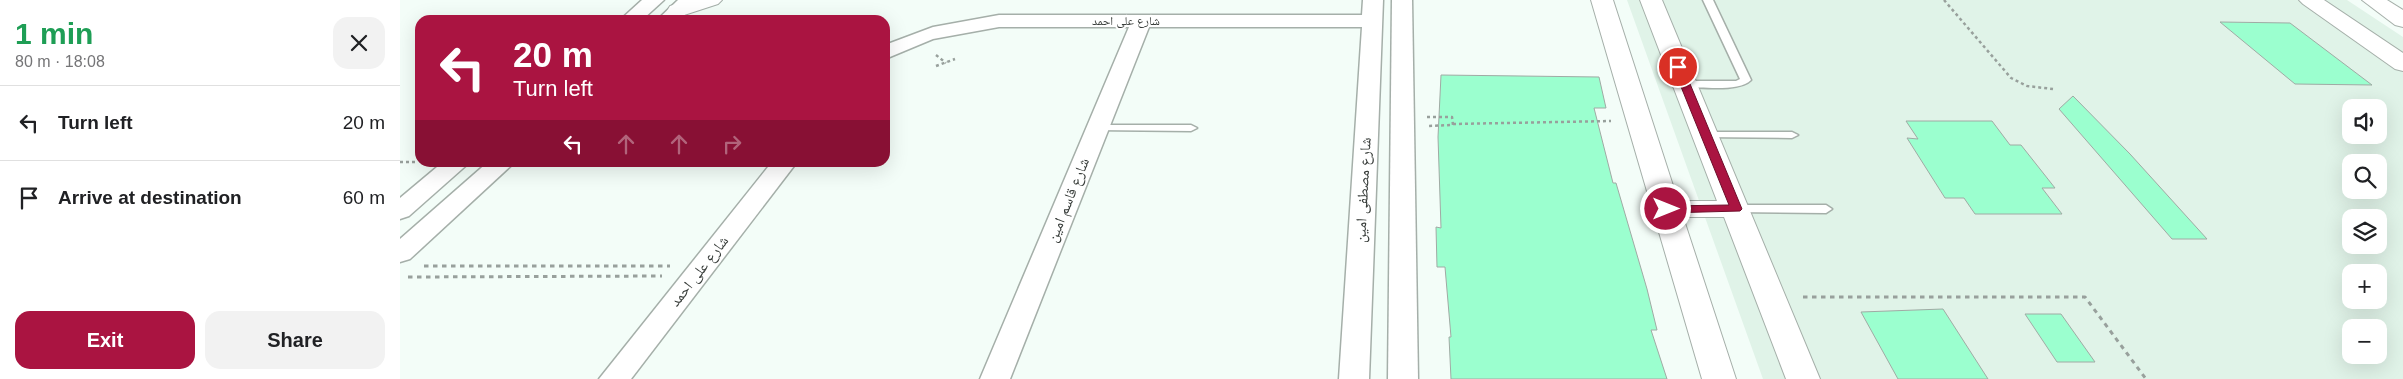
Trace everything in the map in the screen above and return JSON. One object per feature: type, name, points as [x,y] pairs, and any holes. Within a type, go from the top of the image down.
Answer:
[{"type":"street","points":[[636,15],[654,0]]},
{"type":"street","points":[[678,10],[711,0]]},
{"type":"street","points":[[1402,0],[1403,379]]},
{"type":"street","points":[[1602,0],[1719,379]]},
{"type":"street","points":[[1651,0],[1803,379]]},
{"type":"street","points":[[2310,0],[2403,64]]},
{"type":"street","points":[[2372,0],[2400,17]]},
{"type":"street","name":"شارع على احمد","points":[[890,51],[917,38],[972,24],[1017,21],[1141,21],[1372,10]]},
{"type":"street","name":"شارع مصطفى امين","points":[[1354,379],[1372,10]]},
{"type":"street","name":"شارع قاسم امين","points":[[995,379],[1141,21]]},
{"type":"street","points":[[400,211],[452,167]]},
{"type":"street","points":[[410,259],[499,167]]},
{"type":"street","name":"شارع على احمد","points":[[614,379],[781,167]]},
{"type":"street","points":[[1666,209],[1736,209]]},
{"type":"lane","points":[[1685,84],[1738,84],[1746,80],[1708,0]]},
{"type":"lane","points":[[1098,128],[1191,128]]},
{"type":"lane","points":[[1706,135],[1792,135]]},
{"type":"lane","points":[[1736,209],[1826,209]]},
{"type":"path","points":[[1944,0],[2011,78],[2027,86],[2052,89]]},
{"type":"path","points":[[936,66],[955,59]]},
{"type":"path","points":[[1453,124],[1639,122]]},
{"type":"path","points":[[400,162],[415,162]]},
{"type":"path","points":[[410,259],[699,271]]},
{"type":"path","points":[[400,277],[699,271]]},
{"type":"path","points":[[1770,297],[2084,297],[2146,379]]},
{"type":"shaded area","points":[[1627,0],[2347,0],[2403,37],[2403,379],[1763,379]]},
{"type":"building","points":[[2220,22],[2290,23],[2372,85],[2295,84]]},
{"type":"building","points":[[1441,75],[1599,77],[1606,108],[1594,108],[1613,183],[1616,183],[1647,289],[1657,330],[1651,330],[1667,379],[1451,379],[1449,337],[1451,337],[1445,267],[1437,267],[1436,227],[1441,228],[1438,137]]},
{"type":"building","points":[[2073,96],[2130,154],[2207,239],[2172,239],[2059,109]]},
{"type":"building","points":[[1906,121],[1992,121],[2010,145],[2021,145],[2055,188],[2042,188],[2062,214],[1975,214],[1964,198],[1945,198],[1907,138],[1918,139]]},
{"type":"building","points":[[1943,309],[1988,379],[1898,379],[1861,312]]},
{"type":"building","points":[[2025,314],[2061,314],[2095,362],[2057,362]]},
{"type":"route","points":[[1666,209],[1736,209],[1678,67]]}]
